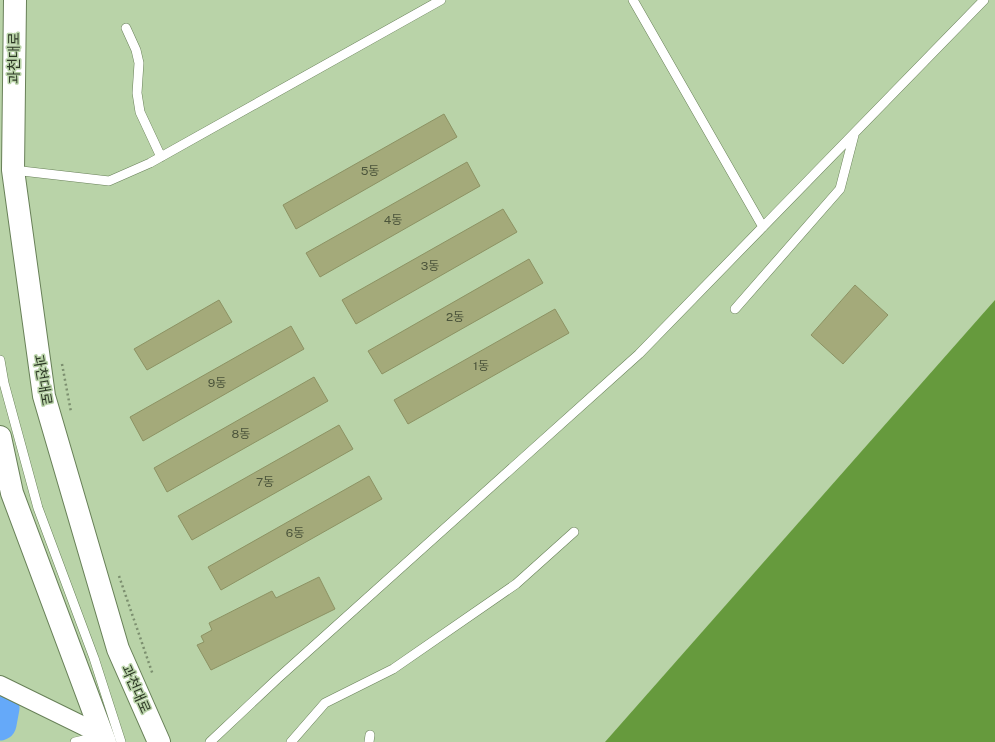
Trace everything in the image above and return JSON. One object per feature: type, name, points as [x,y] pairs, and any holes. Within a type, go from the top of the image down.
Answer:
[{"type":"main road","name":"과천대로","points":[[15,0],[7,169],[44,396],[118,649],[159,742]]},
{"type":"main road","points":[[0,437],[12,493],[109,740]]},
{"type":"street","points":[[0,685],[109,740]]},
{"type":"lane","points":[[7,169],[109,181],[161,157],[441,0]]},
{"type":"lane","points":[[633,0],[764,227]]},
{"type":"lane","points":[[210,742],[277,679],[640,354],[984,0]]},
{"type":"lane","points":[[126,28],[136,50],[139,63],[137,93],[140,112],[161,157]]},
{"type":"lane","points":[[735,310],[840,189],[854,134]]},
{"type":"lane","points":[[0,360],[4,383],[38,508],[94,658],[109,740],[75,742]]},
{"type":"lane","points":[[291,742],[325,703],[393,669],[516,584],[574,532]]},
{"type":"path","points":[[61,361],[72,415]]},
{"type":"path","points":[[118,572],[156,682]]},
{"type":"green space","points":[[995,300],[995,742],[605,742]]},
{"type":"building","points":[[444,114],[457,137],[296,229],[283,205]]},
{"type":"building","points":[[467,162],[480,186],[320,277],[306,253]]},
{"type":"building","points":[[503,209],[517,232],[356,324],[342,300]]},
{"type":"building","points":[[529,259],[543,283],[382,374],[368,351]]},
{"type":"building","points":[[855,285],[888,315],[843,364],[811,335]]},
{"type":"building","points":[[219,300],[232,322],[147,370],[134,349]]},
{"type":"building","points":[[555,309],[569,333],[408,424],[394,400]]},
{"type":"building","points":[[291,326],[304,349],[143,441],[130,417]]},
{"type":"building","points":[[314,377],[328,401],[167,492],[154,468]]},
{"type":"building","points":[[339,425],[353,449],[192,540],[178,516]]},
{"type":"building","points":[[369,476],[382,499],[221,590],[208,567]]},
{"type":"building","points":[[319,577],[335,609],[211,670],[197,645],[204,642],[201,636],[212,630],[209,623],[272,591],[276,598]]},
{"type":"waterway","points":[[0,724],[3,708]]}]
